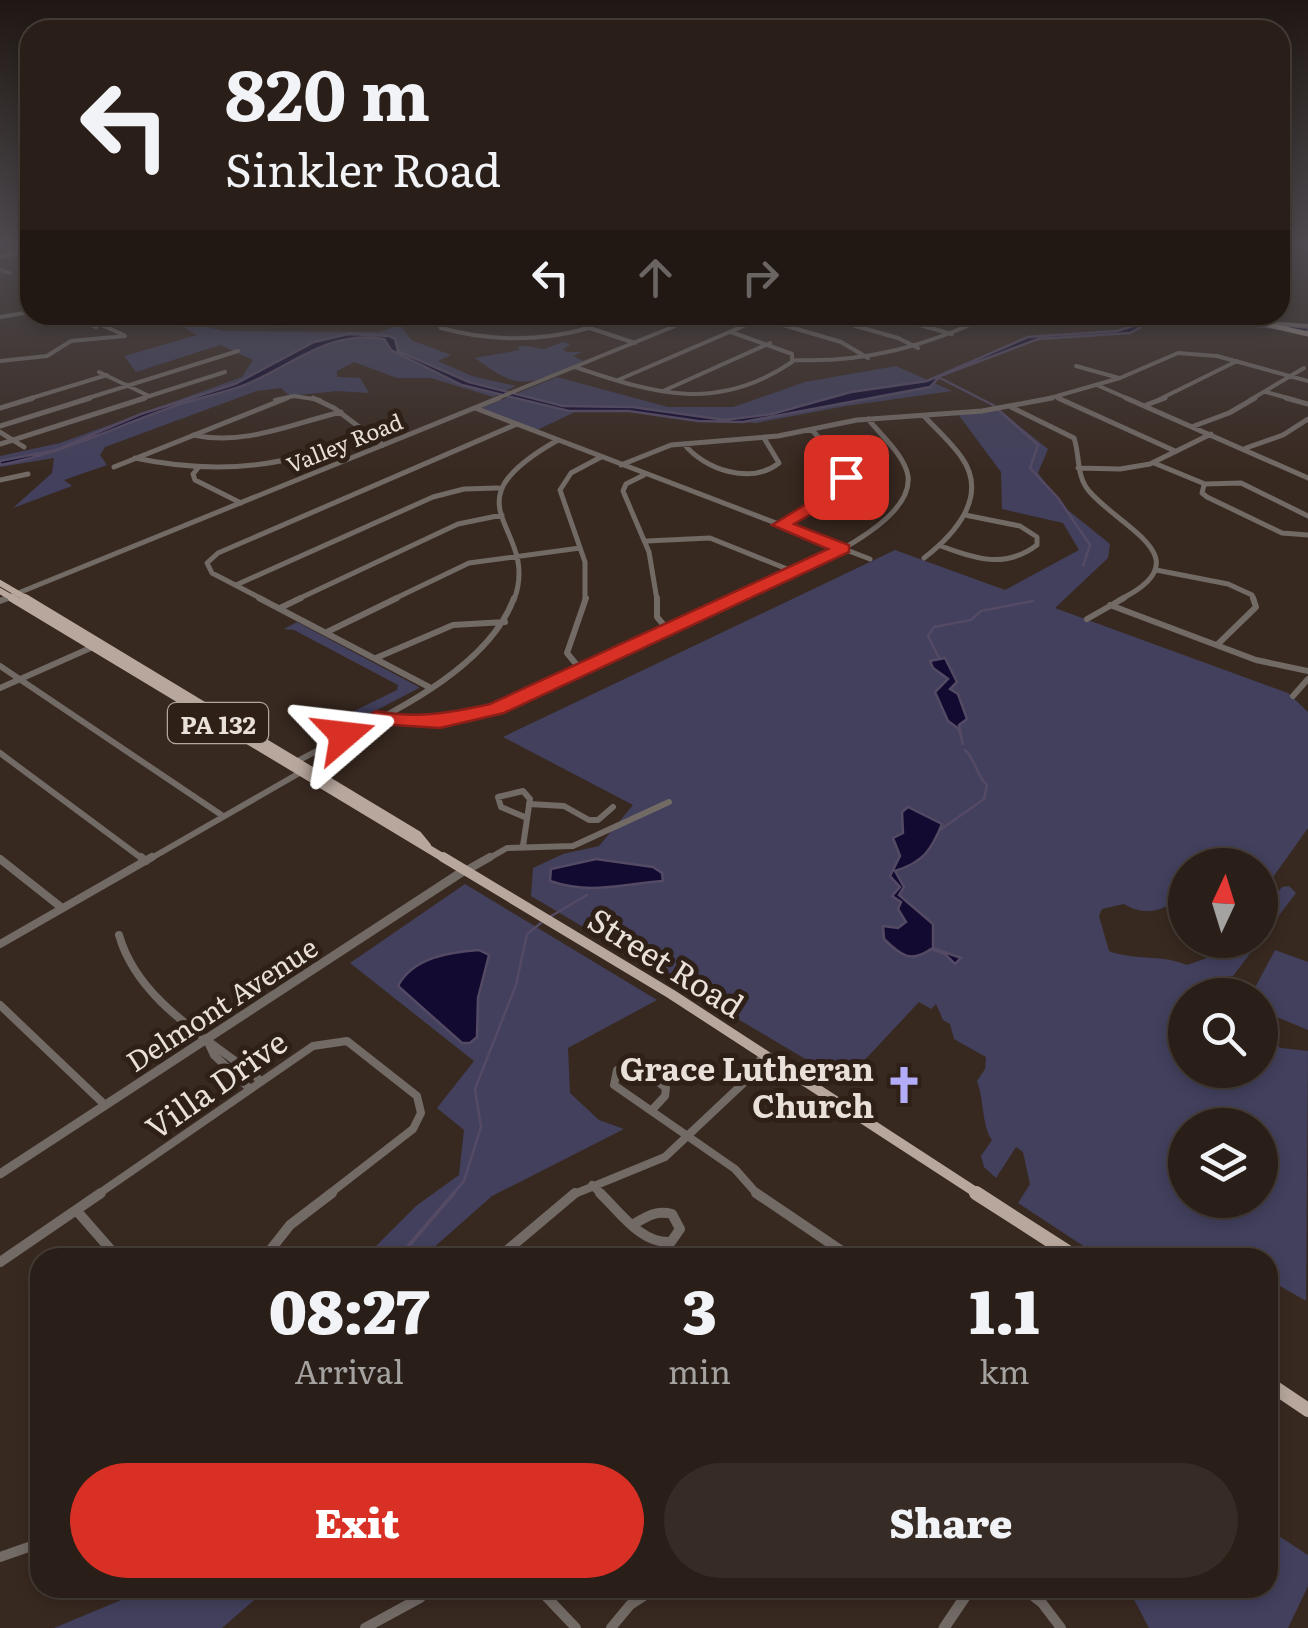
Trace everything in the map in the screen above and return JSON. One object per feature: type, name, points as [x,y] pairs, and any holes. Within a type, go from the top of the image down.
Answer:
[{"type":"main road","points":[[1268,325],[1308,334]]},
{"type":"main road","name":"Street Road","points":[[0,583],[14,596]]},
{"type":"main road","name":"Street Road","points":[[0,591],[418,835],[427,846],[764,1053],[1063,1248]]},
{"type":"main road","points":[[1278,1390],[1308,1410]]},
{"type":"street","points":[[92,325],[96,327]]},
{"type":"street","points":[[440,325],[466,335],[550,340],[589,328]]},
{"type":"street","points":[[580,325],[634,342]]},
{"type":"street","name":"Valley Road","points":[[0,602],[677,325]]},
{"type":"street","points":[[617,380],[746,325]]},
{"type":"street","points":[[784,325],[837,341],[869,358]]},
{"type":"street","points":[[852,325],[919,348]]},
{"type":"street","points":[[920,325],[953,334]]},
{"type":"street","points":[[575,367],[662,392],[692,397],[722,395],[781,370],[793,360],[834,363],[869,358],[919,348],[972,325]]},
{"type":"street","points":[[0,361],[47,356],[70,341],[125,336],[103,326],[91,330],[90,339]]},
{"type":"street","points":[[731,332],[787,350],[793,360]]},
{"type":"street","points":[[662,392],[770,344]]},
{"type":"street","points":[[0,429],[238,352]]},
{"type":"street","points":[[621,464],[652,450],[684,444],[764,437],[867,419],[1012,407],[1120,378],[1178,353],[1200,353],[1308,381]]},
{"type":"street","points":[[1144,405],[1182,392],[1237,361]]},
{"type":"street","points":[[1076,366],[1120,378]]},
{"type":"street","points":[[1193,426],[1229,413],[1304,368]]},
{"type":"street","points":[[99,372],[150,396]]},
{"type":"street","points":[[0,444],[226,372]]},
{"type":"street","points":[[0,408],[107,375]]},
{"type":"street","points":[[1098,385],[1308,478]]},
{"type":"street","points":[[1265,392],[1308,404]]},
{"type":"street","points":[[114,467],[290,396],[319,397],[364,435],[383,445]]},
{"type":"street","points":[[1056,397],[1175,451]]},
{"type":"street","points":[[1012,407],[1074,438],[1078,468],[1095,498],[1148,541],[1157,559],[1156,570],[1143,587],[1086,619]]},
{"type":"street","points":[[474,408],[870,559]]},
{"type":"street","points":[[192,434],[252,437],[341,412]]},
{"type":"street","points":[[923,415],[969,468],[973,490],[954,535],[924,558]]},
{"type":"street","points":[[376,717],[414,722],[464,718],[503,706],[843,548],[888,520],[908,488],[904,465],[867,419]]},
{"type":"street","points":[[1244,448],[1280,436],[1308,419]]},
{"type":"street","points":[[429,687],[210,572],[208,562],[218,553],[518,424]]},
{"type":"street","points":[[0,429],[24,447]]},
{"type":"street","points":[[780,525],[833,494],[846,480],[843,464],[823,438],[810,429]]},
{"type":"street","points":[[1078,468],[1125,469],[1154,463],[1186,442],[1211,434]]},
{"type":"street","points":[[134,458],[198,468],[282,460],[364,435]]},
{"type":"street","points":[[684,444],[694,457],[736,472],[763,474],[779,463],[764,437]]},
{"type":"street","points":[[0,944],[224,816],[479,652],[504,622],[518,591],[498,488],[518,462],[558,440]]},
{"type":"street","points":[[581,670],[568,656],[588,595],[588,576],[560,496],[561,486],[574,471],[600,457]]},
{"type":"street","points":[[1154,463],[1205,484],[1240,483],[1308,516]]},
{"type":"street","points":[[198,468],[193,474],[195,480],[241,503]]},
{"type":"street","points":[[1298,473],[1308,470]]},
{"type":"street","points":[[0,480],[28,474]]},
{"type":"street","points":[[646,474],[626,484],[623,491],[658,574],[657,617],[668,630]]},
{"type":"street","points":[[1205,484],[1202,493],[1207,497],[1270,528],[1308,535]]},
{"type":"street","points":[[235,585],[433,497],[498,488]]},
{"type":"street","points":[[279,608],[458,524],[502,515]]},
{"type":"street","points":[[940,546],[980,560],[1002,562],[1022,558],[1037,545],[1037,538],[1026,528],[965,515]]},
{"type":"street","points":[[646,542],[710,538],[794,572]]},
{"type":"street","points":[[326,633],[454,569],[514,555],[580,548]]},
{"type":"street","points":[[1156,570],[1228,584],[1252,595],[1256,607],[1216,646]]},
{"type":"street","points":[[1109,604],[1262,662],[1308,671]]},
{"type":"street","points":[[375,658],[447,624],[504,622]]},
{"type":"street","points":[[0,688],[96,645]]},
{"type":"street","points":[[0,666],[224,816]]},
{"type":"street","points":[[1292,696],[1308,679]]},
{"type":"street","points":[[0,754],[146,860]]},
{"type":"street","points":[[524,846],[529,804],[523,791],[501,794],[496,801],[509,812],[527,818]]},
{"type":"street","points":[[466,870],[492,853],[524,846],[573,846],[669,802]]},
{"type":"street","points":[[529,804],[564,806],[589,820],[598,820],[614,808]]},
{"type":"street","points":[[0,859],[62,908]]},
{"type":"street","name":"Delmont Avenue","points":[[0,1174],[466,870]]},
{"type":"street","points":[[119,935],[122,955],[131,971],[206,1039],[223,1048],[261,1081]]},
{"type":"street","points":[[0,1005],[106,1105]]},
{"type":"street","points":[[206,1039],[214,1055],[250,1089]]},
{"type":"street","name":"Villa Drive","points":[[0,1262],[313,1046],[340,1040],[354,1044],[417,1096],[422,1109],[413,1128],[290,1225],[272,1248]]},
{"type":"street","points":[[510,1248],[574,1193],[665,1157],[750,1076],[764,1053]]},
{"type":"street","points":[[652,1110],[665,1096],[666,1088],[639,1067],[617,1070],[614,1085],[688,1134],[735,1169],[762,1198],[837,1248]]},
{"type":"street","points":[[750,1076],[768,1070],[795,1073]]},
{"type":"street","points":[[592,1185],[647,1238],[663,1244],[671,1242],[680,1229],[676,1219],[666,1212],[649,1214],[634,1224]]},
{"type":"street","points":[[76,1210],[109,1248]]},
{"type":"street","points":[[0,1557],[30,1546]]},
{"type":"street","points":[[365,1628],[420,1598]]},
{"type":"street","points":[[548,1598],[576,1628]]},
{"type":"street","points":[[611,1628],[641,1598]]},
{"type":"street","points":[[944,1628],[964,1598]]},
{"type":"street","points":[[1034,1598],[1061,1628]]},
{"type":"shaded area","points":[[180,325],[223,331],[380,332],[391,328],[390,325],[400,325],[411,340],[451,355],[438,361],[472,376],[516,386],[493,397],[431,378],[397,378],[354,362],[337,371],[337,377],[360,378],[369,393],[337,391],[290,396],[281,388],[257,391],[105,447],[100,455],[107,465],[64,480],[72,486],[13,508],[52,473],[54,458],[0,467],[0,456],[60,443],[242,377],[253,360],[220,345],[136,372],[124,356],[197,335]]},
{"type":"shaded area","points":[[1142,325],[1130,333],[1038,339],[940,376],[930,387],[743,422],[698,421],[629,411],[569,411],[462,385],[391,350],[384,339],[345,339],[242,386],[175,406],[46,454],[0,465],[0,461],[56,450],[141,414],[235,384],[314,342],[348,334],[389,336],[395,339],[398,351],[469,382],[563,406],[632,407],[725,420],[772,414],[851,392],[927,381],[1028,337],[1117,331]]},
{"type":"shaded area","points":[[1249,325],[1308,328],[1308,332]]},
{"type":"shaded area","points":[[563,342],[571,344],[563,349],[566,352],[582,352],[573,356],[583,361],[525,382],[504,377],[475,358],[520,350],[517,347],[521,346],[544,349]]},
{"type":"shaded area","points":[[896,366],[952,391],[756,423],[626,410],[577,411],[535,431],[481,408],[557,377],[668,407],[733,407],[805,382]]},
{"type":"shaded area","points":[[999,410],[1048,449],[1038,473],[1064,507],[1110,544],[1108,558],[1055,608],[1288,693],[1308,712],[1308,828],[1278,870],[1278,848],[1168,848],[1168,905],[1141,911],[1124,904],[1102,909],[1099,916],[1109,951],[1187,965],[1207,958],[1247,958],[1233,976],[1168,978],[1168,1088],[1278,1088],[1278,1047],[1308,1051],[1306,1301],[1278,1285],[1278,1248],[1086,1248],[1018,1203],[1030,1184],[1023,1152],[1016,1147],[996,1178],[984,1167],[981,1156],[992,1140],[977,1081],[985,1069],[986,1057],[954,1039],[950,1024],[943,1020],[936,1004],[931,1009],[919,1002],[844,1082],[531,896],[533,868],[563,854],[599,846],[633,805],[503,737],[895,550],[1005,590],[1079,550],[1063,523],[1002,509],[1001,472],[958,414]]},
{"type":"shaded area","points":[[297,622],[419,688],[358,720],[350,713],[397,690],[398,685],[294,630],[284,629]]},
{"type":"shaded area","points":[[945,658],[957,682],[950,689],[958,694],[967,719],[959,725],[963,745],[959,729],[948,721],[935,692],[948,679],[930,661]]},
{"type":"shaded area","points":[[908,807],[942,824],[925,854],[895,871],[904,887],[899,895],[933,924],[933,948],[961,958],[955,964],[945,954],[931,949],[918,956],[906,956],[884,939],[883,926],[898,928],[906,922],[898,909],[901,902],[892,896],[900,887],[890,876],[900,856],[893,838],[903,833],[902,812]]},
{"type":"shaded area","points":[[596,859],[653,867],[662,873],[663,881],[593,888],[550,881],[551,869]]},
{"type":"shaded area","points":[[465,884],[657,1000],[568,1048],[570,1093],[599,1120],[624,1129],[492,1196],[433,1248],[374,1248],[416,1206],[459,1175],[464,1130],[437,1108],[474,1061],[350,963]]},
{"type":"shaded area","points":[[1289,886],[1296,893],[1278,917],[1278,892]]},
{"type":"shaded area","points":[[479,950],[489,955],[478,998],[477,1037],[462,1043],[398,986],[423,962]]},
{"type":"shaded area","points":[[1278,951],[1308,962],[1308,1030],[1278,1018],[1278,978],[1260,978],[1271,958],[1278,958]]},
{"type":"shaded area","points":[[1278,1536],[1308,1555],[1308,1586],[1288,1628],[1149,1628],[1133,1598],[1278,1598]]},
{"type":"shaded area","points":[[126,1598],[256,1598],[222,1628],[54,1628]]},
{"type":"waterway","points":[[940,378],[993,405],[1038,445],[1030,468],[1058,498],[1090,545],[1083,566]]},
{"type":"waterway","points":[[939,658],[928,636],[934,627],[971,620],[981,611],[1033,601]]},
{"type":"waterway","points":[[940,830],[984,799],[987,785],[965,750]]},
{"type":"waterway","points":[[548,918],[587,895]]},
{"type":"waterway","points":[[452,1195],[464,1181],[481,1127],[475,1089],[516,985],[527,934],[541,923]]},
{"type":"waterway","points":[[407,1248],[454,1193]]},
{"type":"place","name":"Grace Lutheran Church","points":[[904,1085]]},
{"type":"route","points":[[344,735],[376,717],[401,722],[440,722],[496,708],[843,548],[780,525],[836,492],[846,477]]}]
